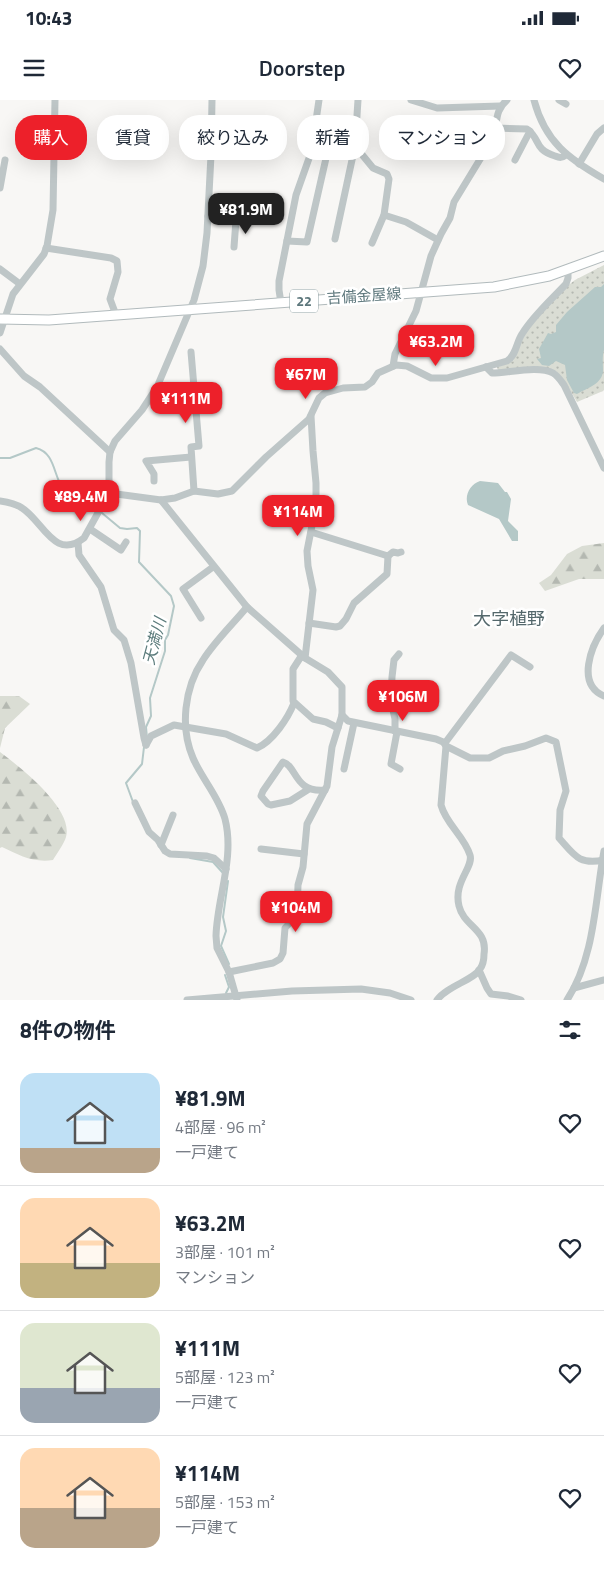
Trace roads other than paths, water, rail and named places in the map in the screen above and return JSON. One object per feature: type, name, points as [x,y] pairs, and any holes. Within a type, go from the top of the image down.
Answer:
[{"type":"main road","name":"吉備金屋線","points":[[2,319],[38,321],[494,287],[529,281],[568,270],[604,256]]},
{"type":"street","points":[[0,333],[2,319],[9,302],[46,248],[53,210],[55,100]]},
{"type":"street","points":[[0,501],[23,508],[49,537],[57,543],[68,545],[78,542],[84,538],[90,529],[109,493],[110,452],[115,441],[142,410],[153,393],[194,300],[203,266],[208,216],[212,100]]},
{"type":"street","points":[[317,115],[319,100]]},
{"type":"street","points":[[357,115],[358,100]]},
{"type":"street","points":[[411,100],[437,108],[500,106]]},
{"type":"street","points":[[464,108],[465,100]]},
{"type":"street","points":[[498,115],[500,106],[506,100]]},
{"type":"street","points":[[534,100],[539,117],[547,132],[566,155],[604,179]]},
{"type":"street","points":[[558,100],[566,104]]},
{"type":"street","points":[[505,128],[523,128],[530,131],[543,151],[561,157],[566,155]]},
{"type":"street","points":[[579,164],[597,134],[604,128]]},
{"type":"street","points":[[515,160],[530,131]]},
{"type":"street","points":[[0,188],[5,160]]},
{"type":"street","points":[[282,303],[279,286],[287,241],[296,195],[308,160]]},
{"type":"street","points":[[287,241],[307,242],[326,160]]},
{"type":"street","points":[[335,239],[352,160]]},
{"type":"street","points":[[366,160],[373,168],[388,176],[384,215],[372,243]]},
{"type":"street","points":[[393,366],[395,354],[416,311],[438,240],[450,218],[454,202],[480,160]]},
{"type":"street","points":[[208,216],[224,221],[236,220],[257,214]]},
{"type":"street","points":[[384,215],[406,222],[438,240]]},
{"type":"street","points":[[234,247],[236,220]]},
{"type":"street","points":[[46,248],[114,258],[117,261],[118,272],[110,299],[116,315]]},
{"type":"street","points":[[0,269],[20,284]]},
{"type":"street","points":[[109,493],[131,498],[161,500],[175,498],[194,491],[218,494],[232,491],[311,416],[319,398],[325,393],[343,388],[365,386],[372,382],[378,373],[393,366],[407,366],[428,377],[435,378],[453,377],[507,361],[512,358],[519,339],[527,326],[567,282],[568,270]]},
{"type":"street","points":[[0,349],[24,376],[40,387],[110,452]]},
{"type":"street","points":[[191,352],[199,446],[191,447],[194,491]]},
{"type":"street","points":[[486,367],[492,373],[539,370],[552,373],[558,377],[564,385],[604,468]]},
{"type":"street","points":[[311,416],[316,505],[307,551],[312,590],[304,656],[293,669],[292,700],[313,719],[326,722],[338,728]]},
{"type":"street","points":[[154,481],[154,474],[146,461],[191,457]]},
{"type":"street","points":[[161,500],[247,608],[304,656],[328,672],[342,687],[342,715],[332,747],[325,790],[308,824],[303,867],[298,885],[297,915],[285,928],[283,953],[280,959],[273,963],[228,972]]},
{"type":"street","points":[[90,529],[121,550],[126,542]]},
{"type":"street","points":[[310,532],[388,556]]},
{"type":"street","points":[[78,542],[79,555],[102,587],[114,630],[124,640],[131,663],[146,745],[151,736],[170,726],[185,726],[226,734],[257,748],[269,740],[285,722],[294,703]]},
{"type":"street","points":[[309,623],[336,627],[342,624],[352,605],[387,574],[388,556],[393,552],[401,552]]},
{"type":"street","points":[[201,618],[183,589],[213,567]]},
{"type":"street","points":[[236,998],[228,972],[217,948],[216,936],[226,870],[227,843],[225,819],[211,788],[192,757],[185,726],[186,703],[192,682],[201,662],[212,646],[247,608]]},
{"type":"street","points":[[604,628],[594,646],[588,673],[592,687],[604,696]]},
{"type":"street","points":[[400,654],[394,660],[391,700],[396,732],[391,764],[400,770]]},
{"type":"street","points":[[521,1000],[491,994],[487,988],[480,970],[484,956],[484,938],[464,918],[458,900],[460,882],[470,863],[470,855],[440,805],[446,745],[511,654],[530,667]]},
{"type":"street","points":[[342,715],[345,720],[354,723],[436,739],[470,758],[489,758],[503,751],[525,746],[546,738],[556,742],[566,791],[560,810],[559,838],[571,852],[585,862],[603,860]]},
{"type":"street","points":[[344,769],[354,723]]},
{"type":"street","points":[[309,789],[295,799],[272,804],[268,804],[261,796],[283,762],[288,764],[297,779],[309,789],[325,790]]},
{"type":"street","points":[[135,803],[146,826],[164,851],[170,854],[214,858],[226,870]]},
{"type":"street","points":[[161,845],[173,815]]},
{"type":"street","points":[[262,850],[304,854]]},
{"type":"street","points":[[567,1000],[574,988],[591,946],[604,851]]},
{"type":"street","points":[[437,1000],[443,993],[480,970]]},
{"type":"street","points":[[574,988],[604,980]]},
{"type":"street","points":[[187,1000],[361,989],[390,992],[411,1000]]},
{"type":"waterway","name":"天満川","points":[[0,458],[10,458],[36,448],[42,451],[51,460],[60,485],[64,490],[84,499],[98,510]]},
{"type":"waterway","name":"天満川","points":[[102,513],[120,528],[137,528],[140,531],[139,562],[171,596],[174,606],[168,635],[165,640],[165,651],[150,698],[151,716],[146,727],[147,738]]},
{"type":"waterway","name":"天満川","points":[[133,802],[126,783],[142,764],[144,747]]},
{"type":"waterway","name":"天満川","points":[[190,858],[213,862],[223,873]]},
{"type":"waterway","name":"天満川","points":[[228,881],[223,917],[226,931],[221,946],[229,964]]},
{"type":"waterway","name":"天満川","points":[[225,975],[229,987],[226,993]]},
{"type":"district","name":"大字植野","points":[[509,619]]}]
